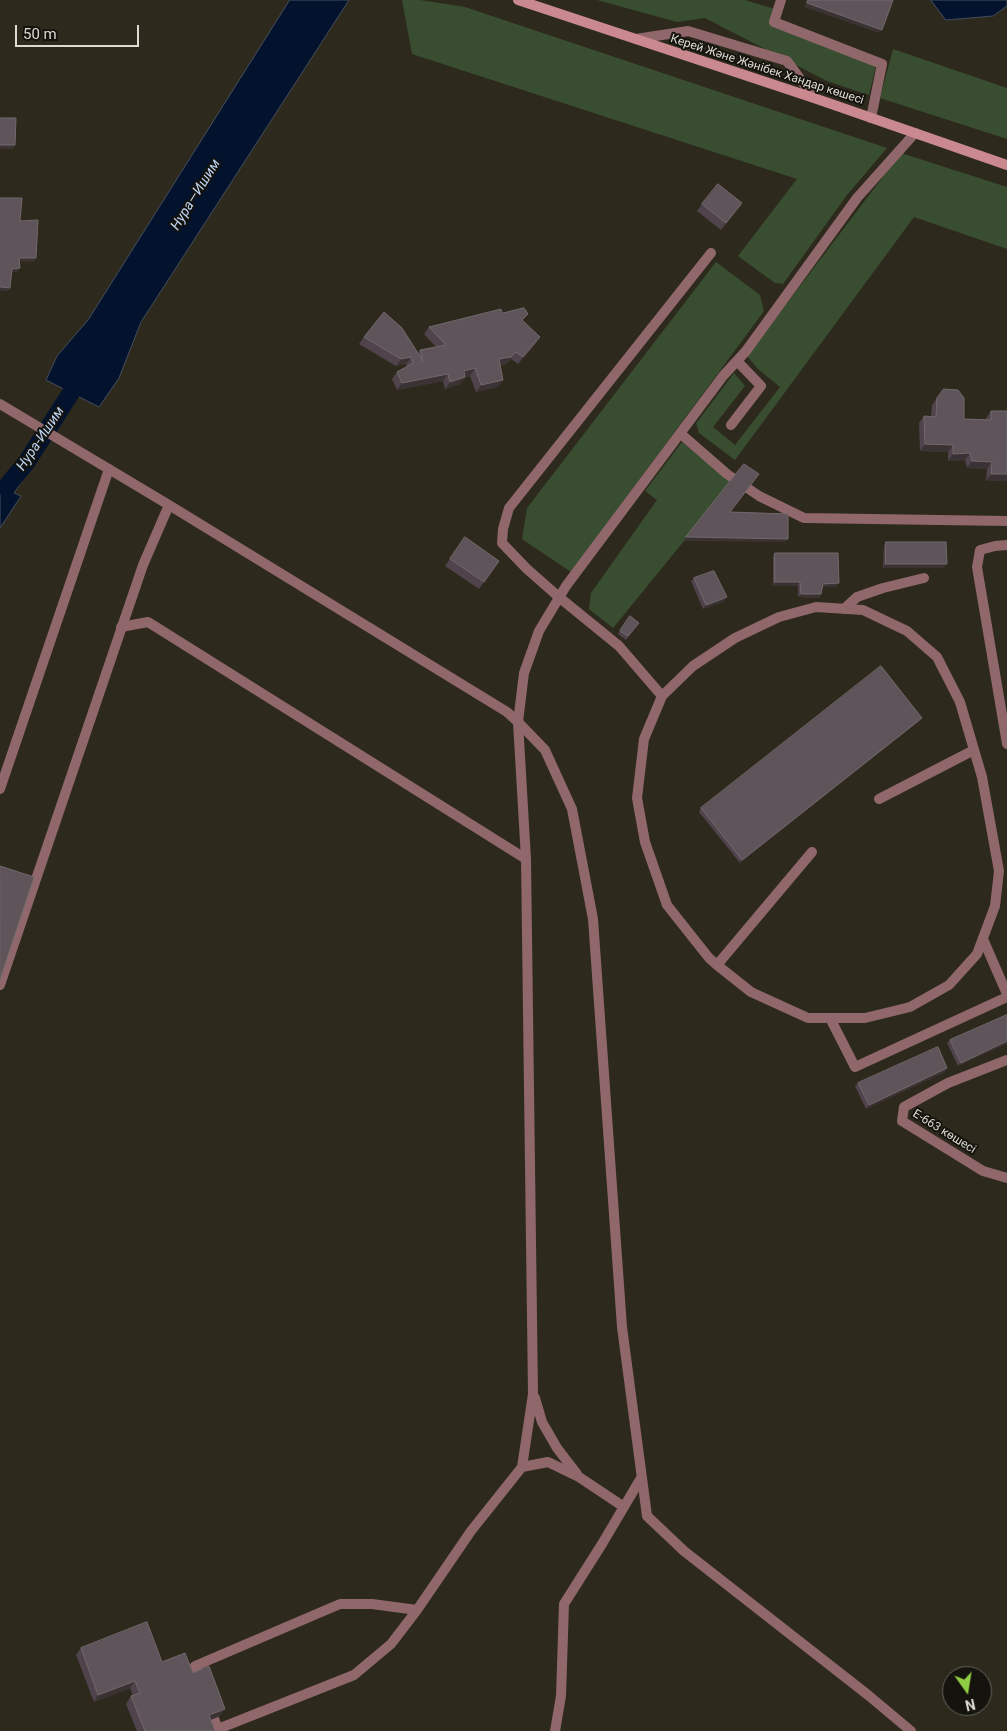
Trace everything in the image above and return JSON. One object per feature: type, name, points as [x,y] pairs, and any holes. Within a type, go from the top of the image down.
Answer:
[{"type":"main road","name":"Керей Және Жәнібек Хандар көшесі","points":[[518,0],[814,98],[1007,165]]},
{"type":"street","points":[[781,0],[774,22],[882,64],[871,118]]},
{"type":"street","points":[[636,39],[688,31],[787,61],[814,98]]},
{"type":"street","points":[[417,1610],[372,1604],[340,1604],[195,1666],[218,1729],[354,1675],[391,1644],[417,1610],[470,1531],[522,1467],[533,1394],[526,858],[518,722],[524,673],[539,631],[566,586],[723,376],[737,361],[857,198],[915,133]]},
{"type":"street","points":[[662,696],[619,646],[527,569],[502,543],[503,529],[509,508],[711,253]]},
{"type":"street","points":[[731,425],[761,386],[737,361]]},
{"type":"street","points":[[0,404],[170,505],[507,712],[545,750],[572,809],[593,919],[622,1327],[641,1478],[648,1516],[678,1545],[911,1731]]},
{"type":"street","points":[[681,434],[727,474],[759,496],[804,518],[1007,521]]},
{"type":"street","points":[[0,789],[109,469]]},
{"type":"street","points":[[0,985],[89,727],[121,627],[143,566],[170,505]]},
{"type":"street","points":[[1007,546],[995,546],[980,550],[977,567],[1007,744]]},
{"type":"street","points":[[844,609],[857,598],[883,588],[924,578]]},
{"type":"street","points":[[816,607],[844,609],[863,610],[908,631],[937,656],[960,702],[982,777],[999,871],[995,906],[977,954],[949,985],[910,1007],[865,1018],[808,1018],[751,992],[708,958],[667,905],[645,842],[637,798],[644,739],[662,696],[693,666],[736,638],[779,617],[816,607]]},
{"type":"street","points":[[121,627],[148,622],[526,858]]},
{"type":"street","points":[[879,799],[974,750]]},
{"type":"street","points":[[717,965],[812,852]]},
{"type":"street","points":[[830,1018],[855,1067],[1007,996],[983,939]]},
{"type":"street","name":"Е-663 көшесі","points":[[1007,1060],[948,1083],[904,1107],[902,1121],[983,1170],[1007,1178]]},
{"type":"street","points":[[533,1394],[542,1422],[557,1448],[579,1477]]},
{"type":"street","points":[[522,1467],[548,1462],[579,1477],[624,1507]]},
{"type":"street","points":[[555,1731],[561,1696],[564,1604],[641,1478]]},
{"type":"green space","points":[[402,0],[420,0],[465,7],[887,148],[847,195],[783,284],[775,283],[738,256],[797,179],[412,54]]},
{"type":"green space","points":[[597,0],[745,0],[778,10],[774,22],[877,61],[869,95],[827,81],[705,18],[677,22]]},
{"type":"green space","points":[[893,49],[1007,88],[1007,139],[880,98]]},
{"type":"green space","points":[[901,153],[1007,187],[1007,249],[914,217],[735,460],[699,433],[696,423],[734,373],[745,386],[713,427],[735,445],[780,387],[758,369],[747,356]]},
{"type":"green space","points":[[716,262],[760,295],[764,311],[571,572],[522,539],[527,508]]},
{"type":"green space","points":[[682,442],[733,478],[613,628],[589,609],[591,593],[657,500],[645,491]]},
{"type":"water","name":"Нура—Ишим","points":[[290,0],[349,0],[141,322],[119,378],[99,407],[46,380],[57,356],[88,320]]},
{"type":"water","points":[[931,0],[1007,0],[1007,6],[993,16],[946,20]]},
{"type":"water","points":[[21,461],[31,468],[14,493],[21,496],[0,528],[0,483],[6,487]]},
{"type":"building","points":[[808,0],[893,0],[882,30],[807,3]]},
{"type":"building","points":[[0,118],[16,118],[15,145],[0,145]]},
{"type":"building","points":[[718,184],[742,203],[726,223],[702,204]]},
{"type":"building","points":[[0,198],[22,198],[20,221],[38,220],[36,258],[19,258],[20,268],[12,269],[10,288],[0,287]]},
{"type":"building","points":[[524,308],[528,314],[522,320],[540,337],[523,357],[516,352],[511,357],[499,359],[503,380],[481,385],[475,368],[464,371],[465,377],[450,382],[448,374],[402,383],[397,372],[413,363],[411,357],[401,359],[364,337],[384,312],[402,328],[423,361],[420,350],[446,345],[429,327],[501,309],[502,313]]},
{"type":"building","points":[[944,389],[958,390],[964,398],[964,419],[991,420],[991,411],[1007,411],[1007,474],[991,474],[992,462],[972,461],[970,453],[953,454],[953,445],[925,444],[924,416],[936,417],[937,398]]},
{"type":"building","points":[[744,464],[759,474],[730,512],[788,514],[788,539],[686,537]]},
{"type":"building","points":[[465,537],[499,561],[484,582],[450,559]]},
{"type":"building","points":[[886,542],[946,542],[947,564],[886,564]]},
{"type":"building","points":[[775,553],[838,553],[839,583],[823,584],[821,594],[801,594],[800,582],[775,582]]},
{"type":"building","points":[[714,571],[727,597],[706,605],[694,578]]},
{"type":"building","points":[[630,616],[639,623],[628,636],[620,631]]},
{"type":"building","points":[[881,666],[922,718],[742,860],[701,808]]},
{"type":"building","points":[[0,866],[34,877],[0,979]]},
{"type":"building","points":[[1007,1015],[1007,1041],[961,1063],[950,1040]]},
{"type":"building","points":[[938,1047],[947,1068],[869,1105],[858,1083]]},
{"type":"building","points":[[147,1622],[162,1662],[185,1653],[193,1673],[209,1666],[225,1709],[209,1715],[215,1731],[145,1731],[131,1696],[140,1693],[135,1681],[98,1695],[81,1648]]},
{"type":"waterway","name":"Нура-Ишим","points":[[6,487],[26,463],[83,374]]}]
